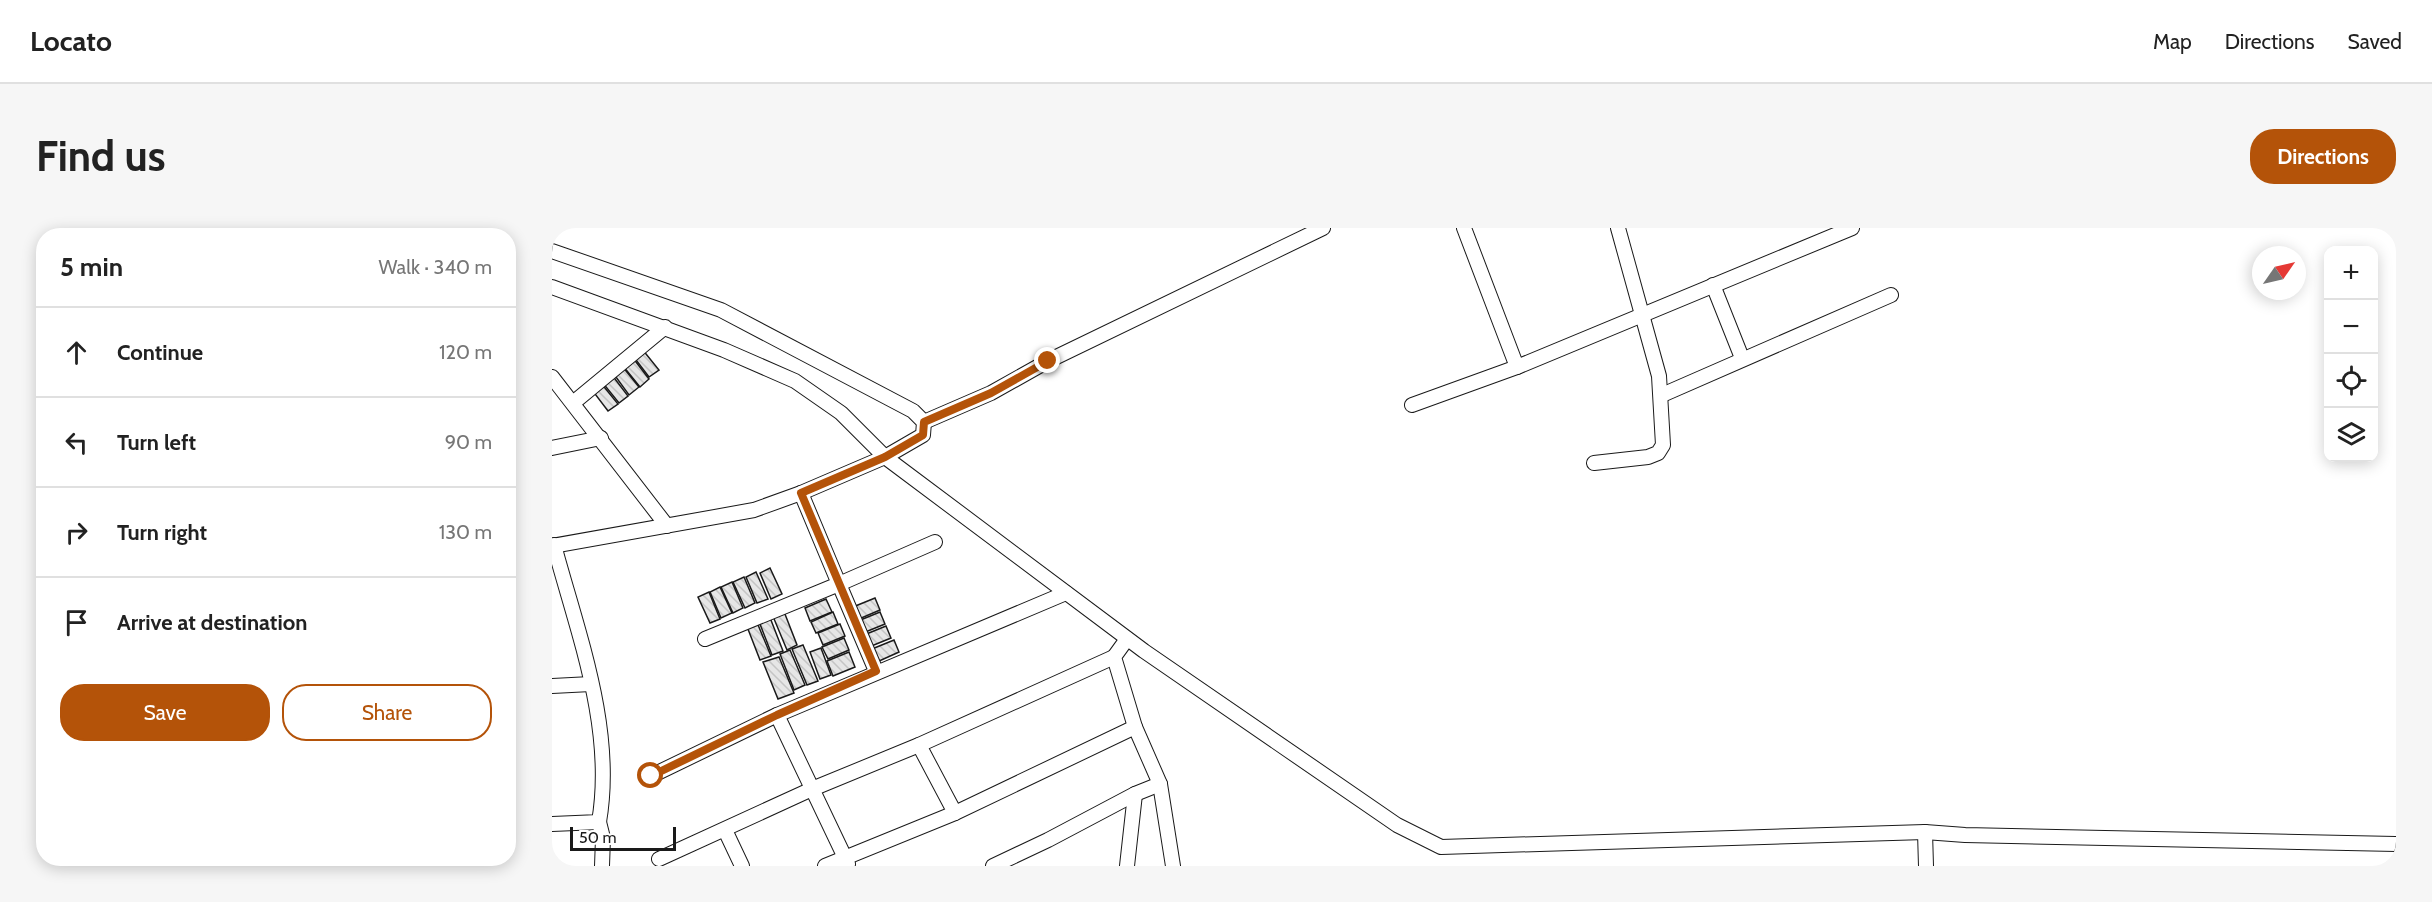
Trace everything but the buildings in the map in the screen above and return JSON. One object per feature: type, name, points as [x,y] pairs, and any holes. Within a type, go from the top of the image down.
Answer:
[{"type":"street","points":[[602,866],[603,838],[598,822],[604,771],[591,684],[553,546],[754,510],[801,493],[885,457],[908,445],[923,429],[1048,361],[1323,228]]},
{"type":"street","points":[[1464,228],[1517,367]]},
{"type":"street","points":[[1594,463],[1648,457],[1658,453],[1663,445],[1662,395],[1659,376],[1618,228]]},
{"type":"street","points":[[1412,405],[1517,367],[1852,228]]},
{"type":"street","points":[[552,251],[721,310],[913,411],[923,429]]},
{"type":"street","points":[[1713,285],[1742,358]]},
{"type":"street","points":[[552,287],[665,327],[795,381],[841,413],[885,457],[1127,639],[1397,825],[1441,847],[1925,832],[1989,836],[2396,844]]},
{"type":"street","points":[[1662,395],[1742,358],[1891,295]]},
{"type":"street","points":[[573,403],[665,327]]},
{"type":"street","points":[[552,377],[667,525]]},
{"type":"street","points":[[552,448],[601,438]]},
{"type":"street","points":[[801,493],[876,671]]},
{"type":"street","points":[[705,639],[935,542]]},
{"type":"street","points":[[651,776],[777,715],[876,671],[1066,593]]},
{"type":"street","points":[[659,859],[812,789],[919,745],[1114,657],[1127,639]]},
{"type":"street","points":[[1114,657],[1135,727],[1160,784],[1173,866]]},
{"type":"street","points":[[552,686],[591,684]]},
{"type":"street","points":[[777,715],[847,862]]},
{"type":"street","points":[[825,866],[847,862],[1135,727]]},
{"type":"street","points":[[919,745],[955,813]]},
{"type":"street","points":[[993,866],[1135,794],[1160,784]]},
{"type":"street","points":[[1127,866],[1135,794]]},
{"type":"street","points":[[552,824],[598,822]]},
{"type":"street","points":[[725,830],[742,866]]},
{"type":"street","points":[[1925,832],[1926,866]]},
{"type":"route","points":[[651,776],[777,715],[876,671],[801,493],[908,445],[923,435],[924,422],[991,393],[1048,361]]}]
